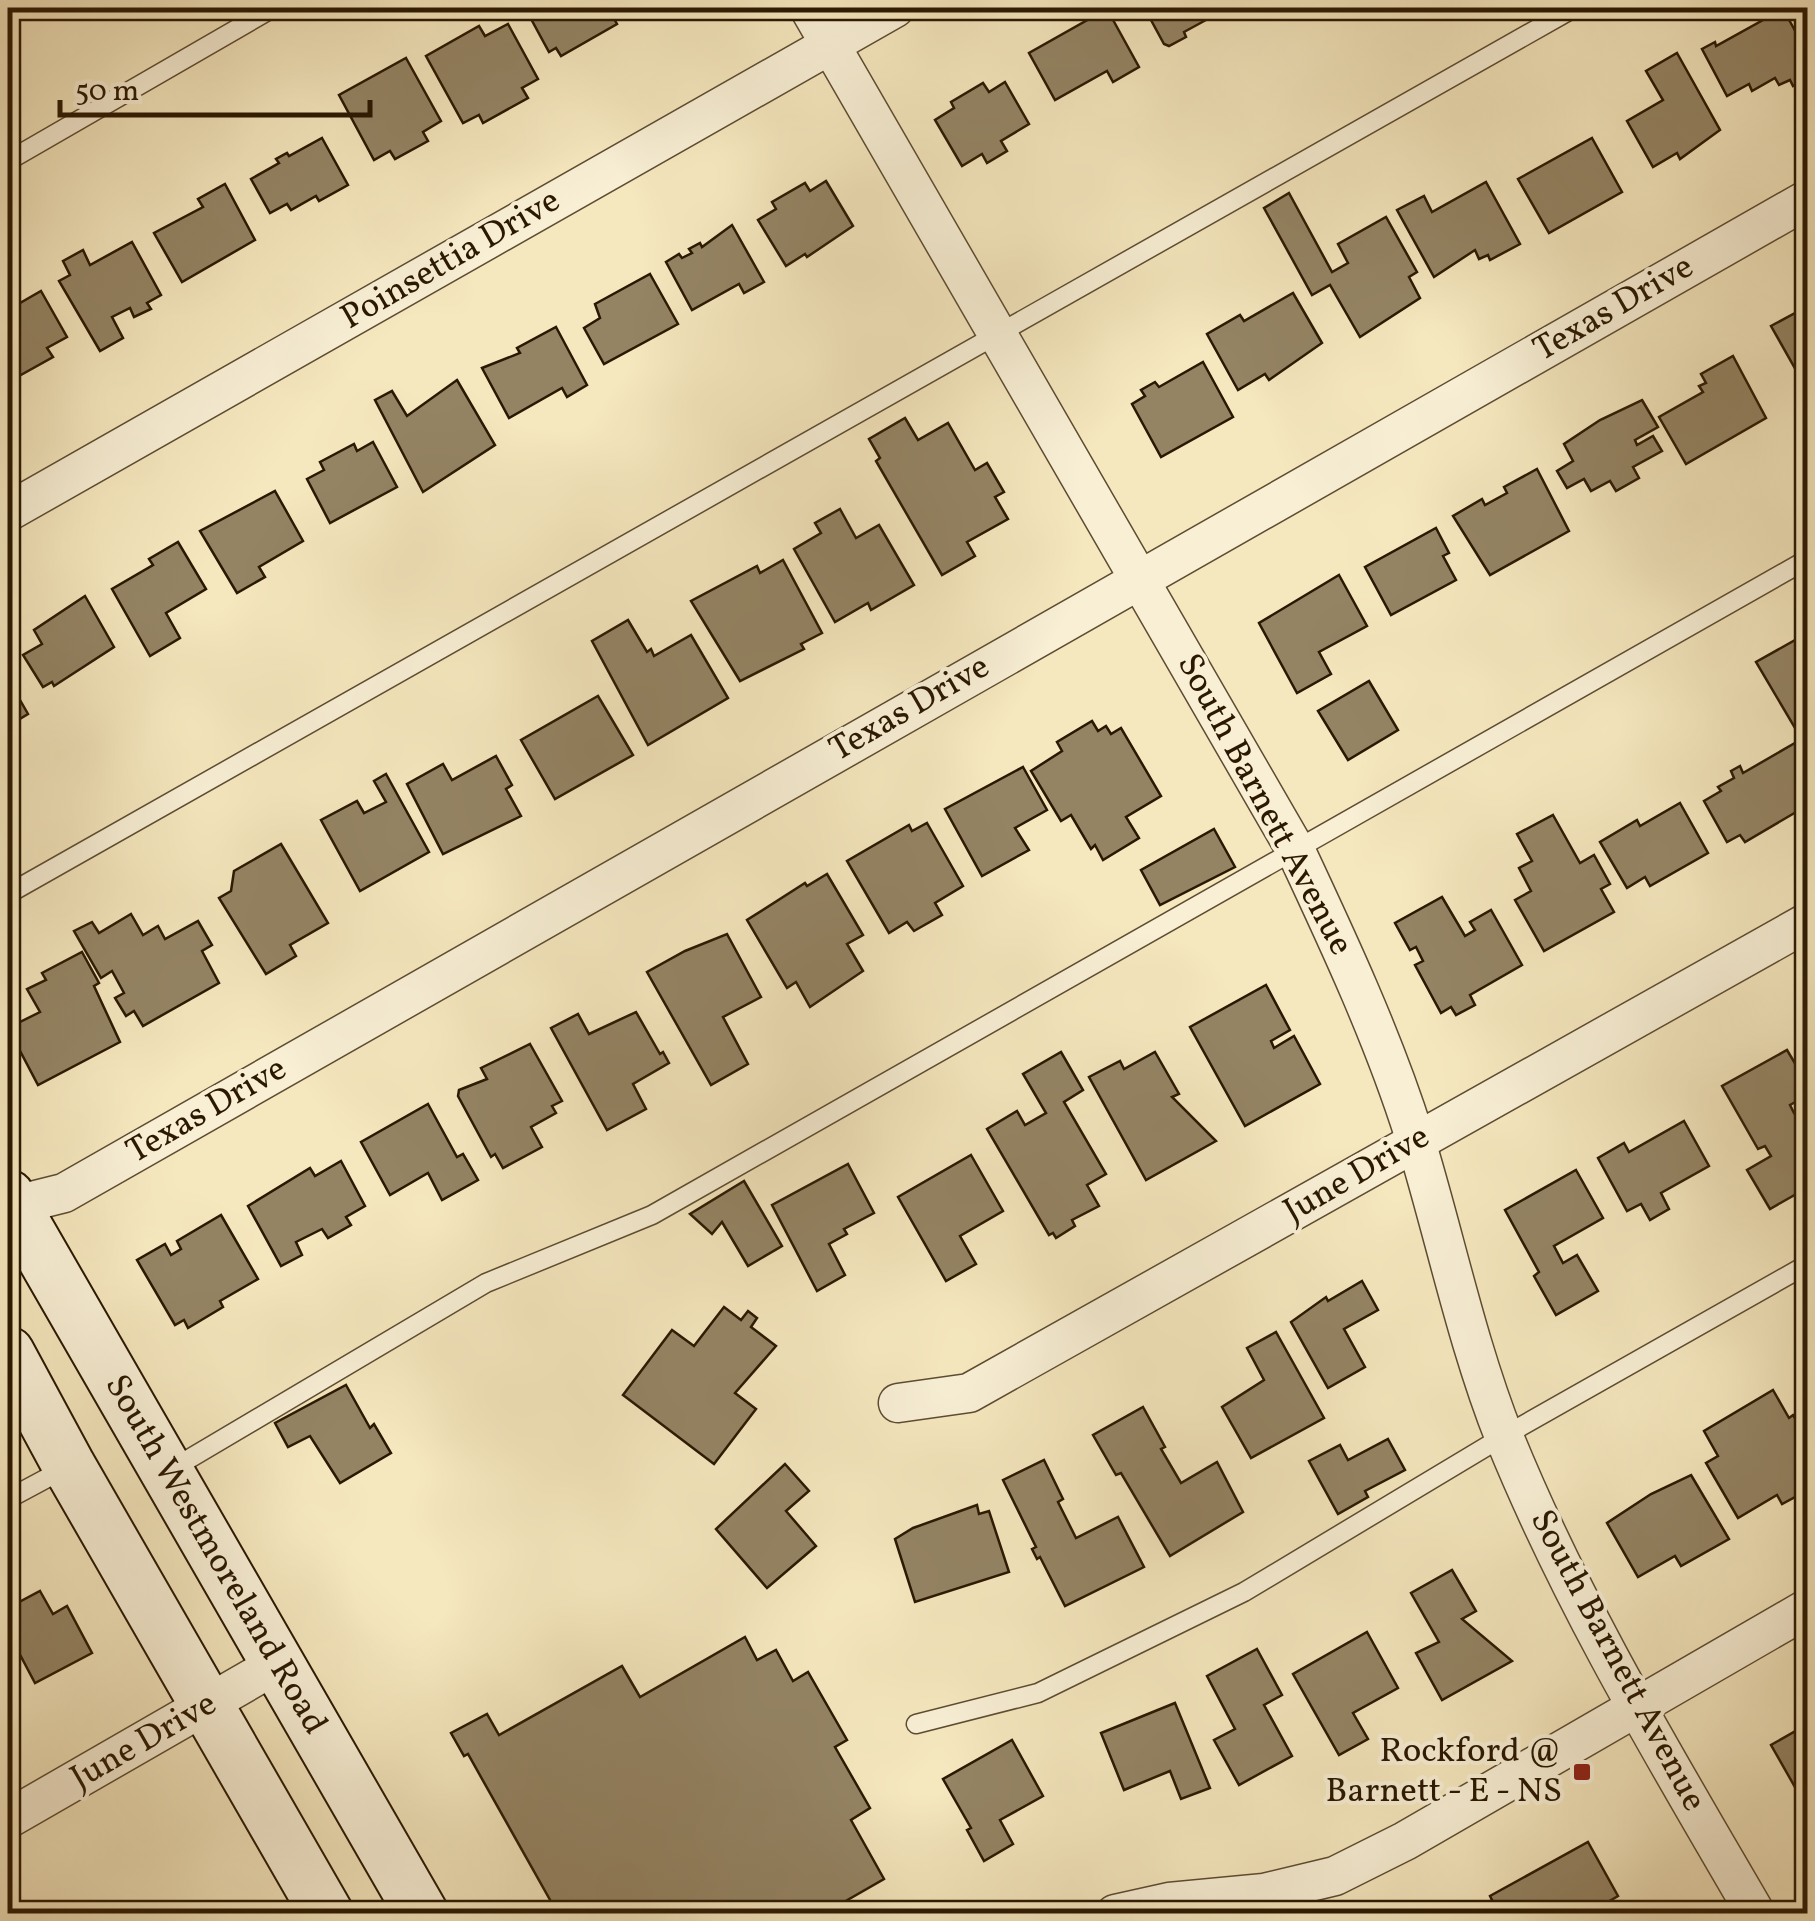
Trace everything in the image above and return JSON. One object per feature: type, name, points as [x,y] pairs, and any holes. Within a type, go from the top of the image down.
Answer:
[{"type":"main road","name":"South Westmoreland Road","points":[[9,1203],[422,1914]]},
{"type":"main road","points":[[8,1354],[327,1914]]},
{"type":"street","name":"South Barnett Avenue","points":[[809,8],[1295,849],[1353,973],[1415,1140],[1463,1312],[1504,1436],[1565,1577],[1756,1914]]},
{"type":"street","name":"Poinsettia Drive","points":[[8,512],[896,8]]},
{"type":"street","name":"Texas Drive","points":[[9,1203],[64,1193],[1808,199]]},
{"type":"street","name":"June Drive","points":[[898,1403],[969,1393],[1808,922]]},
{"type":"street","points":[[1115,1914],[1168,1902],[1264,1893],[1335,1876],[1405,1841],[1808,1608]]},
{"type":"street","name":"June Drive","points":[[8,1819],[279,1663]]},
{"type":"lane","points":[[8,161],[273,8]]},
{"type":"lane","points":[[8,894],[1574,8]]},
{"type":"lane","points":[[167,1472],[486,1283],[652,1215],[1808,559]]},
{"type":"lane","points":[[916,1724],[1038,1694],[1244,1592],[1504,1436],[1808,1264]]},
{"type":"lane","points":[[8,1499],[69,1466]]},
{"type":"building","points":[[547,8],[608,8],[617,24],[561,56],[556,48],[549,52],[530,17]]},
{"type":"building","points":[[1228,8],[1184,32],[1186,37],[1169,46],[1164,44],[1145,9]]},
{"type":"building","points":[[1107,9],[1139,67],[1113,82],[1107,71],[1055,100],[1029,53]]},
{"type":"building","points":[[1783,9],[1808,54],[1808,78],[1793,86],[1790,80],[1779,85],[1775,78],[1752,91],[1749,84],[1727,96],[1702,49],[1715,42],[1716,46]]},
{"type":"building","points":[[508,24],[538,79],[522,88],[528,98],[483,123],[479,115],[463,123],[426,56],[479,26],[485,36]]},
{"type":"building","points":[[1677,53],[1720,130],[1680,159],[1677,153],[1653,167],[1627,121],[1663,100],[1646,71]]},
{"type":"building","points":[[406,58],[441,121],[423,132],[428,141],[395,159],[390,151],[374,160],[339,95]]},
{"type":"building","points":[[1005,82],[1029,124],[1001,141],[1007,151],[987,163],[982,154],[962,166],[935,120],[954,108],[951,102],[983,83],[989,92]]},
{"type":"building","points":[[322,138],[348,185],[319,201],[316,196],[291,210],[287,204],[270,213],[251,179],[279,163],[276,159]]},
{"type":"building","points":[[1592,138],[1622,192],[1549,233],[1518,179]]},
{"type":"building","points":[[826,181],[853,226],[807,257],[805,254],[786,266],[758,220],[776,209],[772,202],[805,183],[810,191]]},
{"type":"building","points":[[1486,182],[1520,244],[1490,260],[1488,255],[1479,259],[1475,250],[1434,277],[1397,210],[1424,196],[1432,212]]},
{"type":"building","points":[[225,184],[255,240],[182,282],[154,233],[203,207],[198,199]]},
{"type":"building","points":[[1289,193],[1332,272],[1348,263],[1338,244],[1386,217],[1417,272],[1409,277],[1420,298],[1360,337],[1330,285],[1312,295],[1264,208]]},
{"type":"building","points":[[732,225],[764,282],[744,293],[739,284],[692,310],[666,262],[679,254],[682,258],[692,253],[689,249],[700,243],[702,247]]},
{"type":"building","points":[[132,242],[161,295],[147,303],[151,309],[134,317],[130,308],[112,317],[123,338],[100,351],[59,281],[70,275],[63,261],[83,250],[90,265]]},
{"type":"building","points":[[650,274],[678,324],[604,364],[584,328],[600,318],[595,304]]},
{"type":"building","points":[[41,291],[67,337],[47,348],[53,357],[19,376],[15,367],[8,370],[8,310]]},
{"type":"building","points":[[1293,293],[1322,343],[1269,380],[1265,374],[1238,390],[1207,334],[1240,315],[1244,321]]},
{"type":"building","points":[[1808,306],[1808,375],[1801,379],[1771,326]]},
{"type":"building","points":[[556,327],[587,385],[567,397],[562,388],[509,418],[482,368],[520,353],[517,348]]},
{"type":"building","points":[[1733,356],[1766,418],[1686,464],[1659,417],[1703,392],[1699,386],[1706,383],[1701,374]]},
{"type":"building","points":[[1203,362],[1233,417],[1161,457],[1132,404],[1145,396],[1141,390],[1155,382],[1159,387]]},
{"type":"building","points":[[457,380],[495,445],[423,492],[375,400],[392,391],[407,416]]},
{"type":"building","points":[[1642,400],[1658,427],[1635,440],[1637,445],[1653,436],[1662,451],[1633,467],[1639,478],[1616,491],[1610,481],[1591,491],[1584,479],[1567,488],[1557,471],[1573,461],[1564,444],[1600,420]]},
{"type":"building","points":[[905,418],[918,440],[948,423],[975,470],[987,463],[1004,492],[995,497],[1008,519],[967,542],[975,556],[942,575],[876,461],[880,458],[869,439]]},
{"type":"building","points":[[373,442],[397,487],[330,523],[307,479],[324,470],[320,462],[354,444],[357,451]]},
{"type":"building","points":[[1537,469],[1569,531],[1490,575],[1453,516],[1482,499],[1485,505],[1507,493],[1504,487]]},
{"type":"building","points":[[275,491],[303,541],[259,567],[265,577],[237,593],[200,531]]},
{"type":"building","points":[[840,509],[856,538],[879,525],[914,585],[871,610],[868,603],[835,622],[794,549],[821,533],[815,523]]},
{"type":"building","points":[[1436,528],[1449,553],[1443,556],[1456,580],[1391,615],[1365,567]]},
{"type":"building","points":[[178,542],[206,589],[166,613],[180,638],[150,656],[112,589],[153,565],[149,559]]},
{"type":"building","points":[[783,560],[822,633],[801,644],[804,649],[740,681],[691,601],[757,566],[760,573]]},
{"type":"building","points":[[1339,575],[1367,626],[1319,652],[1331,674],[1297,693],[1259,623]]},
{"type":"building","points":[[85,596],[114,647],[54,686],[52,682],[43,687],[23,655],[42,644],[34,630]]},
{"type":"building","points":[[628,620],[647,652],[651,649],[654,656],[691,635],[728,698],[648,745],[592,641]]},
{"type":"building","points":[[1797,639],[1808,657],[1808,750],[1756,662]]},
{"type":"building","points":[[8,679],[28,714],[8,726]]},
{"type":"building","points":[[1369,681],[1398,730],[1348,760],[1318,711]]},
{"type":"building","points":[[598,696],[633,755],[555,799],[521,740]]},
{"type":"building","points":[[1092,721],[1098,731],[1106,726],[1111,734],[1121,728],[1161,796],[1126,817],[1139,838],[1103,860],[1095,845],[1091,849],[1071,815],[1061,821],[1031,771],[1062,751],[1057,742]]},
{"type":"building","points":[[1795,743],[1808,766],[1808,805],[1745,842],[1740,835],[1727,842],[1704,801],[1734,778],[1731,771],[1740,766],[1743,773]]},
{"type":"building","points":[[496,756],[512,785],[506,789],[521,816],[443,854],[407,784],[443,764],[452,780]]},
{"type":"building","points":[[1023,767],[1047,810],[1015,828],[1029,850],[982,876],[945,809]]},
{"type":"building","points":[[386,774],[429,852],[360,891],[321,820],[357,801],[364,813],[386,802],[374,781]]},
{"type":"building","points":[[1680,803],[1708,853],[1650,886],[1645,877],[1627,888],[1600,842],[1637,820],[1640,826]]},
{"type":"building","points":[[1553,815],[1580,863],[1594,855],[1610,884],[1601,889],[1614,912],[1544,951],[1515,900],[1531,891],[1519,868],[1532,861],[1517,834]]},
{"type":"building","points":[[927,823],[963,886],[935,903],[942,915],[914,931],[907,922],[889,933],[847,861],[909,825],[912,831]]},
{"type":"building","points":[[1214,829],[1235,867],[1160,905],[1141,870]]},
{"type":"building","points":[[281,844],[328,923],[290,945],[296,956],[266,974],[219,898],[231,891],[234,871]]},
{"type":"building","points":[[827,874],[863,935],[847,944],[863,971],[810,1007],[796,982],[787,988],[747,920],[805,883],[807,886]]},
{"type":"building","points":[[1442,897],[1465,936],[1475,930],[1470,922],[1491,910],[1522,965],[1470,995],[1475,1005],[1456,1015],[1451,1007],[1441,1013],[1415,965],[1423,961],[1416,947],[1410,950],[1395,923]]},
{"type":"building","points":[[131,914],[143,935],[158,926],[165,939],[198,921],[212,945],[202,951],[219,983],[143,1026],[134,1011],[126,1016],[115,998],[124,993],[112,971],[101,978],[74,931],[92,922],[99,933]]},
{"type":"building","points":[[727,934],[761,997],[723,1017],[748,1064],[711,1085],[647,972]]},
{"type":"building","points":[[82,952],[99,983],[94,986],[120,1042],[38,1085],[8,1028],[40,1012],[27,989],[46,980],[42,973]]},
{"type":"building","points":[[1266,985],[1290,1030],[1271,1041],[1274,1048],[1294,1036],[1320,1084],[1245,1126],[1190,1027]]},
{"type":"building","points":[[636,1012],[669,1063],[633,1084],[646,1109],[607,1130],[551,1028],[578,1014],[589,1034]]},
{"type":"building","points":[[1808,1040],[1808,1065],[1797,1046]]},
{"type":"building","points":[[530,1044],[562,1101],[552,1106],[556,1113],[531,1127],[542,1147],[503,1168],[495,1154],[491,1157],[458,1096],[459,1090],[487,1079],[481,1068]]},
{"type":"building","points":[[1787,1050],[1808,1085],[1808,1095],[1790,1105],[1794,1113],[1800,1110],[1808,1122],[1808,1142],[1800,1146],[1808,1162],[1808,1181],[1798,1193],[1770,1209],[1747,1170],[1771,1156],[1765,1146],[1758,1149],[1722,1086]]},
{"type":"building","points":[[1061,1052],[1083,1090],[1064,1102],[1106,1174],[1087,1185],[1099,1206],[1072,1220],[1075,1226],[1056,1238],[1053,1233],[1049,1235],[987,1129],[1017,1111],[1025,1125],[1046,1113],[1023,1074]]},
{"type":"building","points":[[1155,1052],[1179,1094],[1172,1097],[1216,1141],[1146,1180],[1089,1077],[1120,1061],[1124,1069]]},
{"type":"building","points":[[428,1104],[457,1157],[463,1154],[478,1180],[442,1200],[428,1173],[390,1195],[361,1142]]},
{"type":"building","points":[[1684,1121],[1709,1166],[1661,1193],[1669,1209],[1650,1220],[1641,1204],[1627,1211],[1598,1158],[1624,1143],[1629,1152]]},
{"type":"building","points":[[971,1155],[1003,1211],[960,1236],[976,1264],[946,1281],[898,1197]]},
{"type":"building","points":[[341,1161],[365,1206],[346,1217],[351,1225],[328,1238],[322,1229],[296,1242],[302,1255],[281,1266],[248,1206],[310,1168],[315,1176]]},
{"type":"building","points":[[848,1164],[874,1213],[844,1229],[847,1234],[829,1244],[845,1275],[817,1291],[772,1205]]},
{"type":"building","points":[[1576,1170],[1603,1218],[1554,1246],[1563,1263],[1577,1255],[1598,1291],[1556,1315],[1534,1276],[1539,1272],[1505,1210]]},
{"type":"building","points":[[744,1181],[782,1246],[748,1266],[722,1222],[712,1234],[690,1214]]},
{"type":"building","points":[[221,1215],[258,1279],[220,1301],[223,1307],[188,1328],[184,1320],[175,1325],[137,1260],[165,1244],[171,1255],[181,1249],[177,1241]]},
{"type":"building","points":[[1362,1281],[1378,1310],[1344,1329],[1365,1367],[1328,1388],[1291,1322],[1326,1297],[1328,1301]]},
{"type":"building","points":[[724,1307],[741,1320],[748,1311],[757,1318],[751,1327],[776,1346],[735,1393],[756,1409],[714,1464],[623,1395],[672,1330],[694,1346]]},
{"type":"building","points":[[1276,1332],[1324,1418],[1251,1458],[1222,1407],[1264,1380],[1247,1348]]},
{"type":"building","points":[[346,1385],[370,1428],[374,1424],[391,1453],[340,1483],[310,1436],[288,1447],[275,1423]]},
{"type":"building","points":[[1773,1390],[1808,1441],[1808,1490],[1782,1504],[1777,1495],[1738,1518],[1706,1463],[1718,1456],[1704,1431]]},
{"type":"building","points":[[1143,1407],[1181,1483],[1217,1462],[1243,1512],[1170,1556],[1121,1473],[1116,1475],[1093,1435]]},
{"type":"building","points":[[1388,1439],[1405,1470],[1365,1491],[1368,1497],[1338,1514],[1309,1461],[1340,1445],[1348,1460]]},
{"type":"building","points":[[1044,1460],[1076,1538],[1118,1517],[1144,1567],[1065,1606],[1032,1549],[1036,1547],[1003,1480]]},
{"type":"building","points":[[785,1464],[809,1491],[786,1511],[816,1546],[767,1588],[716,1529]]},
{"type":"building","points":[[1691,1475],[1729,1539],[1681,1566],[1675,1556],[1638,1577],[1607,1523],[1651,1494]]},
{"type":"building","points":[[977,1505],[979,1514],[989,1511],[1009,1572],[915,1602],[895,1539],[913,1528]]},
{"type":"building","points":[[1452,1570],[1476,1611],[1462,1619],[1512,1661],[1442,1700],[1416,1653],[1439,1642],[1411,1593]]},
{"type":"building","points":[[40,1591],[53,1614],[67,1606],[92,1653],[35,1683],[8,1632],[8,1608]]},
{"type":"building","points":[[1367,1632],[1398,1688],[1353,1713],[1368,1739],[1339,1755],[1293,1674]]},
{"type":"building","points":[[745,1637],[757,1660],[776,1650],[793,1681],[808,1672],[847,1740],[835,1747],[870,1808],[851,1820],[884,1879],[823,1914],[558,1914],[468,1754],[464,1756],[451,1733],[487,1714],[499,1735],[622,1666],[640,1697]]},
{"type":"building","points":[[1257,1649],[1282,1695],[1264,1705],[1292,1756],[1239,1785],[1214,1740],[1235,1729],[1207,1676]]},
{"type":"building","points":[[1175,1703],[1210,1788],[1181,1799],[1170,1771],[1124,1790],[1101,1733]]},
{"type":"building","points":[[1808,1724],[1808,1810],[1771,1745]]},
{"type":"building","points":[[1012,1740],[1043,1796],[1000,1820],[1013,1844],[984,1861],[967,1830],[971,1828],[943,1779]]},
{"type":"building","points":[[1588,1842],[1618,1896],[1587,1914],[1490,1914],[1485,1904],[1492,1900],[1490,1896]]},
{"type":"place","name":"Rockford @ Barnett - E - NS","points":[[1582,1772]]}]
